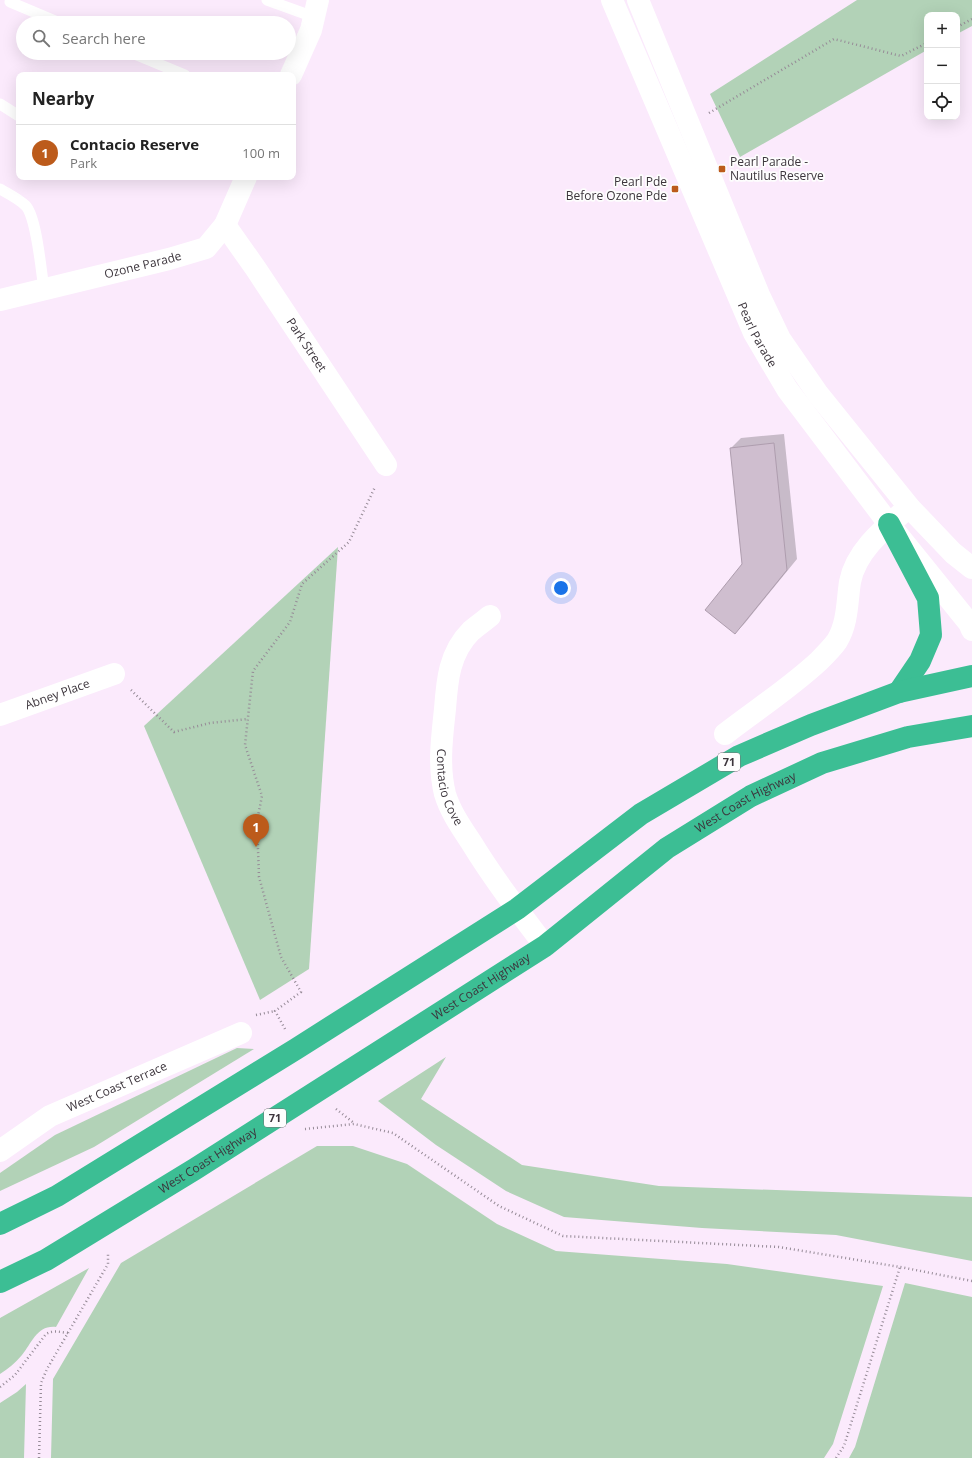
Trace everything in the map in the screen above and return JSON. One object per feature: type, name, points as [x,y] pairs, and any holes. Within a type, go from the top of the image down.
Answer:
[{"type":"highway","points":[[888,524],[928,598],[931,634],[920,661],[899,692]]},
{"type":"highway","name":"71","points":[[0,1224],[57,1196],[296,1049],[517,909],[641,814],[739,756],[811,725],[899,692],[972,676]]},
{"type":"highway","name":"West Coast Highway","points":[[0,1282],[46,1260],[195,1169],[545,946],[667,848],[751,796],[822,764],[908,737],[972,726]]},
{"type":"street","name":"Pearl Parade","points":[[612,0],[754,333],[787,389],[888,524],[969,623],[972,630]]},
{"type":"street","name":"Pearl Parade","points":[[638,0],[759,295],[780,339],[818,394],[909,507],[954,553],[972,568]]},
{"type":"street","points":[[292,72],[311,30],[316,9]]},
{"type":"street","name":"Ozone Parade","points":[[0,300],[169,259],[206,248],[224,225],[241,180]]},
{"type":"street","name":"Park Street","points":[[224,225],[256,269],[386,465]]},
{"type":"street","points":[[725,734],[809,670],[837,641],[843,629],[850,581],[854,568],[868,546],[888,524],[909,507]]},
{"type":"street","name":"Contacio Cove","points":[[490,616],[471,631],[459,646],[452,659],[447,679],[441,767],[446,795],[458,822],[498,883],[545,946]]},
{"type":"street","name":"Abney Place","points":[[0,714],[114,674]]},
{"type":"street","name":"West Coast Terrace","points":[[0,1151],[50,1116],[240,1033]]},
{"type":"lane","points":[[267,0],[316,9]]},
{"type":"lane","points":[[10,2],[43,16]]},
{"type":"lane","points":[[149,60],[178,72]]},
{"type":"lane","points":[[0,104],[16,114]]},
{"type":"lane","points":[[0,189],[16,198],[27,207],[33,221],[44,289]]},
{"type":"path","points":[[960,25],[972,19]]},
{"type":"path","points":[[689,125],[834,39],[901,56],[924,44]]},
{"type":"path","points":[[296,1049],[275,1010],[301,992],[281,958],[259,877],[257,821],[262,796],[245,746],[253,671],[290,622],[302,584],[349,542],[386,465]]},
{"type":"path","points":[[114,674],[174,732],[210,722],[248,719]]},
{"type":"path","points":[[322,1088],[336,1109],[354,1124]]},
{"type":"path","points":[[299,1133],[306,1129],[354,1124],[393,1133],[499,1206],[563,1236],[779,1248],[900,1267],[972,1281]]},
{"type":"path","points":[[101,1256],[115,1248]]},
{"type":"path","points":[[39,1458],[40,1383],[108,1264],[108,1252]]},
{"type":"path","points":[[836,1458],[844,1446],[900,1267]]},
{"type":"path","points":[[0,1387],[15,1375],[46,1334],[54,1332],[68,1333]]},
{"type":"green space","points":[[857,0],[972,0],[972,26],[960,32],[960,12],[924,12],[924,52],[740,157],[710,94]]},
{"type":"green space","points":[[338,547],[309,969],[260,1000],[144,726]]},
{"type":"green space","points":[[237,1048],[254,1049],[94,1147],[0,1191],[0,1173],[55,1135]]},
{"type":"green space","points":[[446,1057],[421,1099],[522,1165],[659,1186],[972,1197],[972,1261],[836,1235],[702,1228],[564,1217],[506,1191],[436,1145],[378,1101]]},
{"type":"green space","points":[[317,1146],[353,1146],[407,1164],[497,1224],[556,1251],[727,1264],[883,1286],[833,1444],[824,1458],[51,1458],[53,1379],[121,1263]]},
{"type":"green space","points":[[89,1268],[56,1327],[49,1327],[40,1332],[19,1358],[0,1374],[0,1318]]},
{"type":"green space","points":[[905,1283],[972,1297],[972,1458],[849,1458],[855,1447]]},
{"type":"green space","points":[[26,1384],[24,1458],[0,1458],[0,1403]]},
{"type":"building","points":[[774,443],[787,570],[735,634],[705,610],[742,564],[730,448]]},
{"type":"place","name":"Pearl Parade - Nautilus Reserve","points":[[722,169]]},
{"type":"place","name":"Pearl Pde Before Ozone Pde","points":[[675,189]]},
{"type":"place","name":"Contacio Reserve","points":[[256,847]]}]
